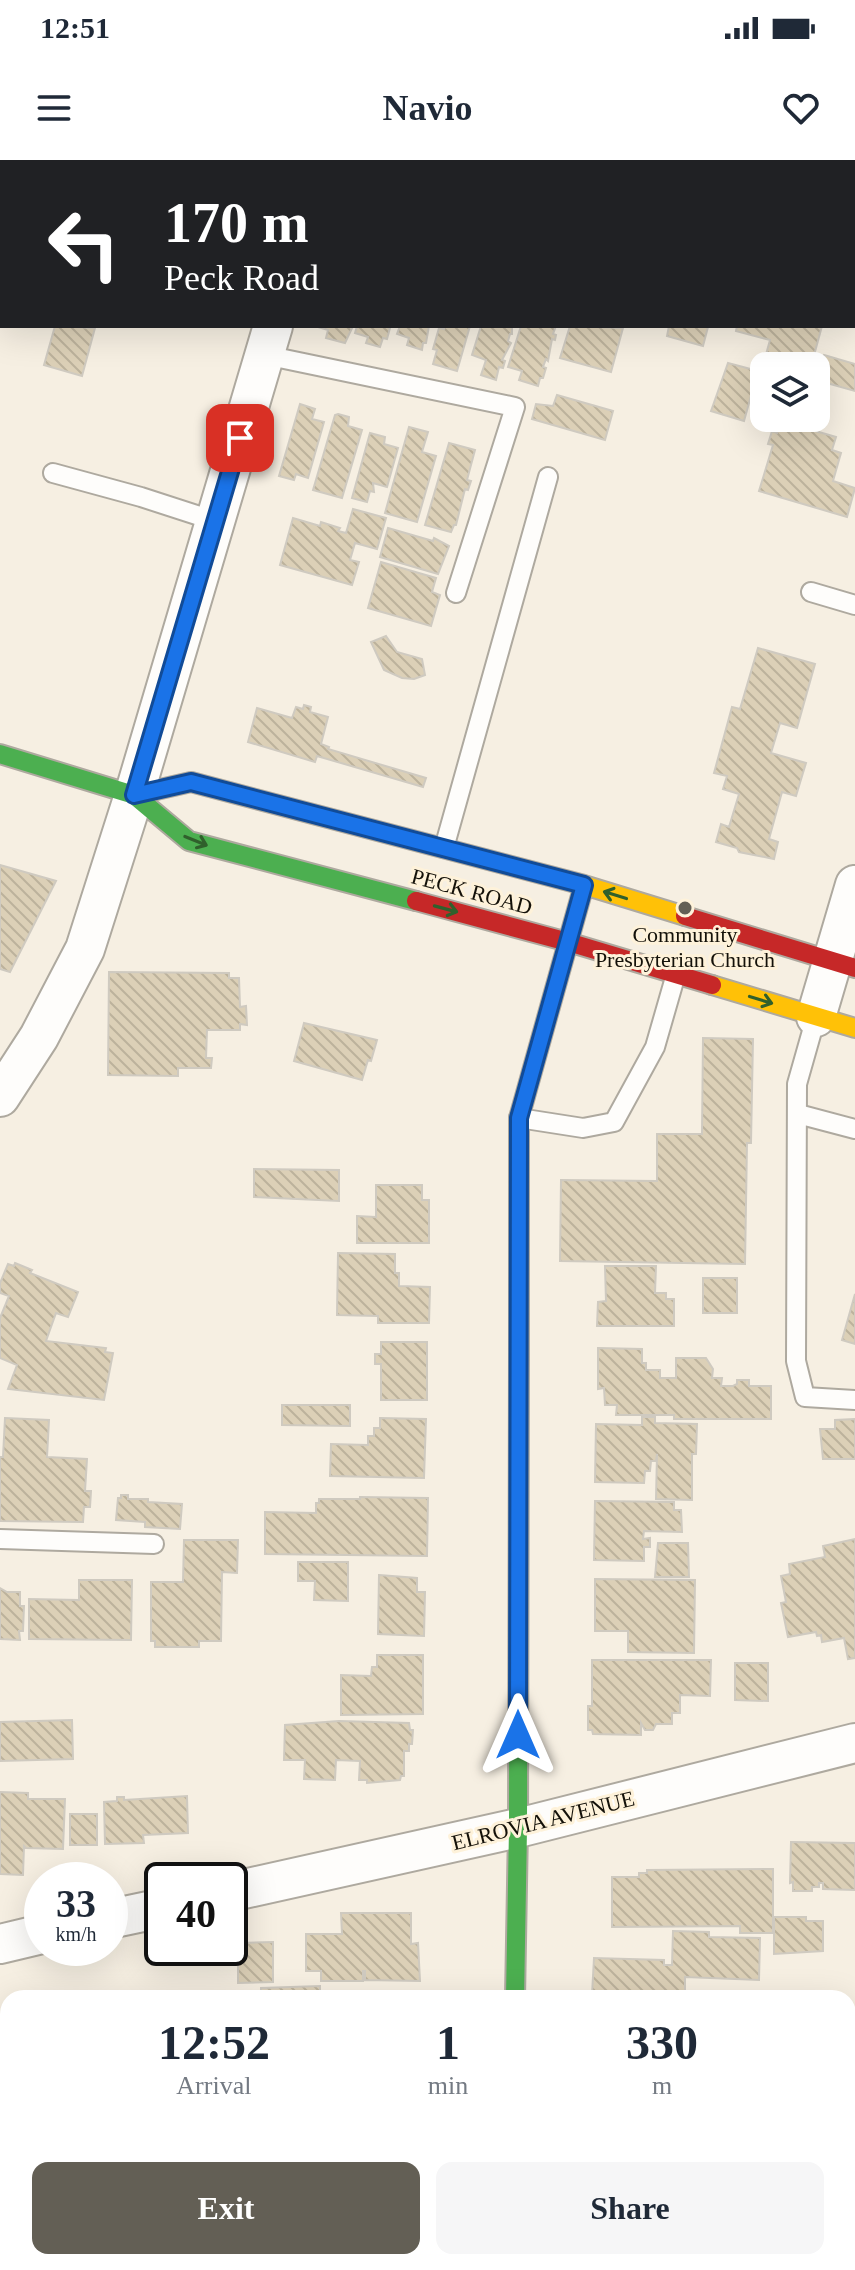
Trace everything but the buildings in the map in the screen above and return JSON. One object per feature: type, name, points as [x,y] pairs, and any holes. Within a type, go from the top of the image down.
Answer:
[{"type":"main road","name":"PECK ROAD","points":[[0,754],[134,795],[189,841],[568,942],[855,1028]]},
{"type":"main road","name":"PECK ROAD","points":[[134,795],[191,782],[584,885],[844,964]]},
{"type":"main road","points":[[515,1990],[519,1118],[584,885]]},
{"type":"street","points":[[0,1097],[39,1037],[85,949],[269,340]]},
{"type":"street","points":[[816,1017],[844,964],[855,885]]},
{"type":"street","name":"ELROVIA AVENUE","points":[[248,1888],[518,1828],[855,1743]]},
{"type":"street","points":[[0,1944],[24,1938]]},
{"type":"lane","points":[[269,340],[515,407],[456,593]]},
{"type":"lane","points":[[53,473],[215,521]]},
{"type":"lane","points":[[444,848],[548,477]]},
{"type":"lane","points":[[811,592],[855,605]]},
{"type":"lane","points":[[519,1118],[583,1128],[614,1122],[655,1047],[676,974]]},
{"type":"lane","points":[[816,1017],[797,1084],[796,1361],[805,1397],[855,1400]]},
{"type":"lane","points":[[798,1114],[855,1129]]},
{"type":"lane","points":[[0,1539],[154,1544]]},
{"type":"traffic: fast","points":[[0,754],[134,795],[189,841],[416,901]]},
{"type":"traffic: fast","points":[[515,1990],[519,1356]]},
{"type":"traffic: slow","points":[[134,795],[191,782],[584,885],[685,916]]},
{"type":"traffic: slow","points":[[519,1356],[519,1118],[584,885]]},
{"type":"traffic: slow","points":[[712,985],[855,1028]]},
{"type":"traffic: jam","points":[[416,901],[712,985]]},
{"type":"traffic: jam","points":[[685,916],[855,968]]},
{"type":"place","name":"Community Presbyterian Church","points":[[685,908]]},
{"type":"route","points":[[240,438],[134,795],[191,782],[584,885],[519,1118],[518,1735]]}]
